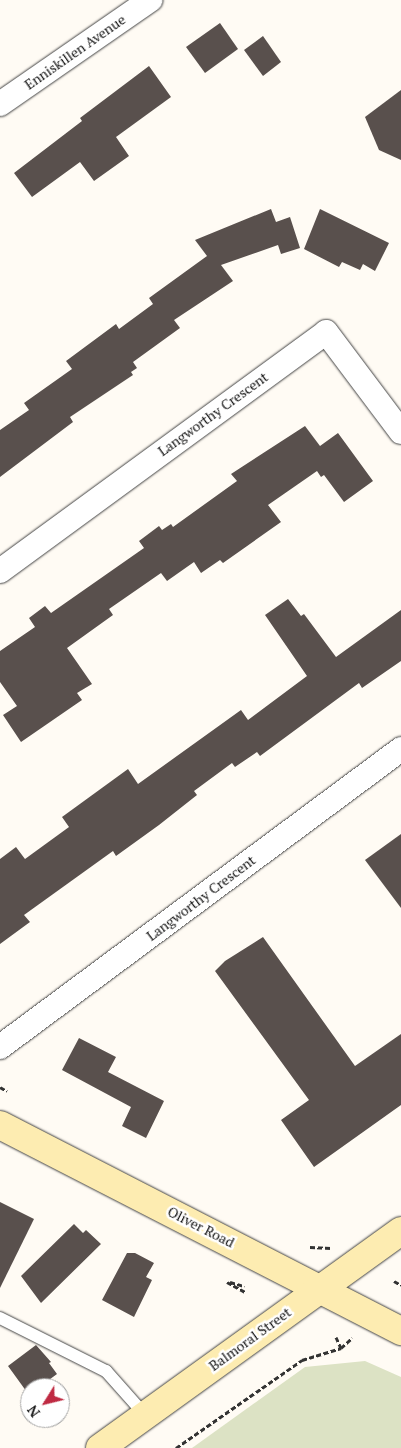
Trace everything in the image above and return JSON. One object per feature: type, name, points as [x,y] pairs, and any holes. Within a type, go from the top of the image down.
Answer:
[{"type":"main road","name":"Oliver Road","points":[[0,1125],[401,1331]]},
{"type":"main road","name":"Balmoral Street","points":[[100,1448],[401,1231]]},
{"type":"street","name":"Enniskillen Avenue","points":[[0,104],[150,0]]},
{"type":"street","name":"Langworthy Crescent","points":[[0,571],[326,332],[401,432]]},
{"type":"street","name":"Langworthy Crescent","points":[[0,1047],[401,749]]},
{"type":"lane","points":[[0,1318],[106,1371],[145,1415]]},
{"type":"path","points":[[0,1088],[7,1091]]},
{"type":"path","points":[[310,1247],[326,1246]]},
{"type":"path","points":[[394,1281],[401,1284]]},
{"type":"path","points":[[244,1286],[227,1282],[245,1292]]},
{"type":"path","points":[[336,1337],[341,1348]]},
{"type":"path","points":[[176,1448],[302,1360],[341,1348],[352,1338]]},
{"type":"green space","points":[[365,1361],[401,1377],[401,1448],[192,1448],[305,1367]]},
{"type":"building","points":[[220,23],[238,49],[205,73],[186,47]]},
{"type":"building","points":[[263,36],[281,62],[263,76],[244,50]]},
{"type":"building","points":[[149,66],[171,97],[116,137],[129,156],[94,181],[80,162],[32,197],[14,173],[82,121],[80,118]]},
{"type":"building","points":[[401,90],[401,160],[379,150],[365,117]]},
{"type":"building","points":[[271,209],[276,222],[290,217],[300,248],[281,254],[278,245],[221,265],[233,281],[174,320],[180,328],[133,362],[137,368],[131,372],[133,375],[70,417],[73,422],[0,477],[0,430],[29,410],[24,403],[72,369],[66,361],[116,324],[119,329],[153,304],[149,298],[207,256],[195,240]]},
{"type":"building","points":[[320,209],[389,243],[375,271],[363,264],[360,270],[342,262],[339,267],[304,249]]},
{"type":"building","points":[[305,426],[320,446],[338,433],[373,481],[344,502],[324,475],[321,477],[317,471],[268,505],[281,522],[223,563],[220,560],[201,573],[194,562],[167,581],[161,573],[109,609],[113,615],[67,648],[92,684],[77,693],[82,700],[21,742],[3,715],[17,706],[0,682],[0,651],[35,627],[29,618],[45,606],[51,613],[144,548],[139,541],[159,526],[162,530],[171,524],[173,527],[237,481],[231,474]]},
{"type":"building","points":[[288,599],[301,616],[304,614],[336,657],[401,610],[401,661],[362,688],[359,683],[260,756],[257,752],[235,767],[232,763],[194,791],[197,795],[159,825],[116,856],[113,851],[24,915],[30,922],[0,944],[0,859],[16,847],[25,859],[69,827],[62,817],[128,769],[138,784],[241,710],[248,720],[307,676],[265,615]]},
{"type":"building","points":[[401,834],[401,908],[365,860]]},
{"type":"building","points":[[263,937],[355,1066],[401,1034],[401,1105],[314,1167],[281,1120],[309,1100],[215,971],[225,961]]},
{"type":"building","points":[[79,1038],[116,1057],[108,1072],[164,1101],[146,1138],[122,1126],[131,1107],[62,1070]]},
{"type":"building","points":[[0,1202],[34,1219],[0,1288]]},
{"type":"building","points":[[74,1224],[83,1233],[86,1230],[101,1244],[41,1303],[21,1276]]},
{"type":"building","points":[[127,1253],[135,1253],[154,1263],[146,1277],[152,1280],[134,1317],[102,1300]]},
{"type":"building","points":[[36,1345],[51,1362],[49,1363],[57,1374],[52,1378],[20,1378],[20,1383],[8,1366]]}]
